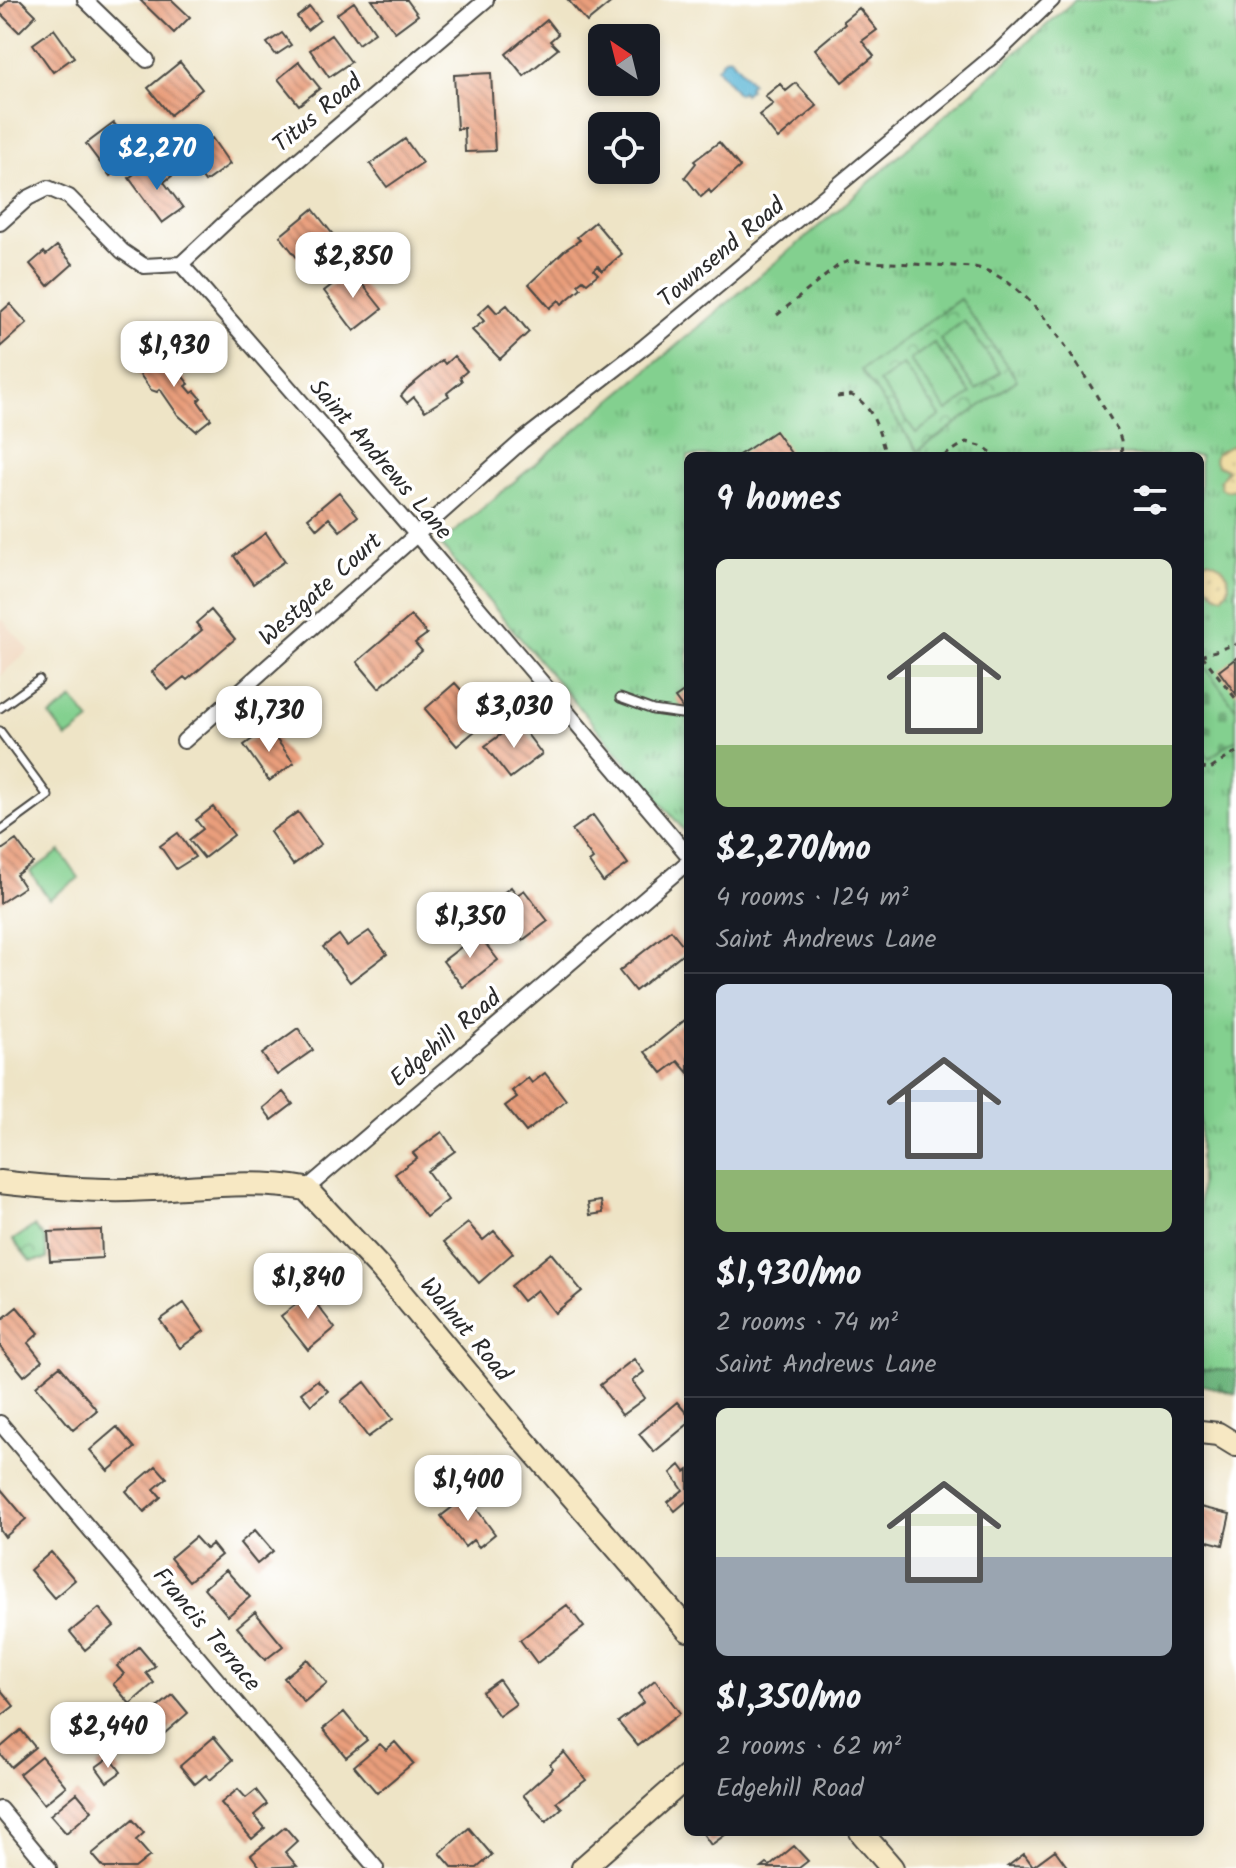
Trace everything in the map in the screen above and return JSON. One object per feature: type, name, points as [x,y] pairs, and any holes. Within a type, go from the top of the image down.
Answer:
[{"type":"street","points":[[85,0],[147,60]]},
{"type":"street","name":"Titus Road","points":[[181,264],[229,219],[486,0]]},
{"type":"street","name":"Townsend Road","points":[[416,534],[522,441],[644,347],[938,103],[997,53],[1052,0]]},
{"type":"street","points":[[0,223],[28,198],[48,188],[69,197],[122,251],[144,266],[181,264]]},
{"type":"street","name":"Saint Andrews Lane","points":[[181,264],[416,534],[684,850]]},
{"type":"street","name":"Westgate Court","points":[[184,741],[416,534]]},
{"type":"street","name":"Edgehill Road","points":[[306,1189],[684,865]]},
{"type":"street","points":[[0,1182],[74,1189],[129,1190],[258,1183],[306,1189]]},
{"type":"street","name":"Walnut Road","points":[[306,1189],[381,1269],[684,1625]]},
{"type":"street","name":"Francis Terrace","points":[[0,1423],[376,1868]]},
{"type":"street","points":[[583,1868],[684,1780]]},
{"type":"street","points":[[0,1809],[49,1868]]},
{"type":"street","points":[[864,1836],[892,1868]]},
{"type":"lane","points":[[0,708],[39,680]]},
{"type":"lane","points":[[620,698],[653,710],[681,714]]},
{"type":"lane","points":[[0,731],[48,796],[0,831]]},
{"type":"path","points":[[777,315],[840,264],[850,261],[990,270],[1026,296],[1043,316],[1117,429],[1122,452]]},
{"type":"path","points":[[837,397],[851,395],[866,405],[873,414],[885,452]]},
{"type":"path","points":[[950,452],[966,442],[991,452]]},
{"type":"path","points":[[1204,654],[1236,644]]},
{"type":"path","points":[[1204,659],[1236,699]]},
{"type":"path","points":[[1204,768],[1209,770],[1236,752]]},
{"type":"shaded area","points":[[0,617],[29,650],[0,676]]},
{"type":"green space","points":[[1075,0],[1236,0],[1236,1394],[1204,1385],[1204,452],[684,452],[684,830],[440,544],[838,210]]},
{"type":"green space","points":[[960,299],[1017,380],[918,451],[861,370]]},
{"type":"green space","points":[[964,321],[1000,372],[976,390],[940,339]]},
{"type":"green space","points":[[934,343],[971,394],[947,411],[910,360]]},
{"type":"green space","points":[[903,365],[940,416],[916,433],[879,382]]},
{"type":"green space","points":[[1204,665],[1236,709],[1236,739],[1209,758],[1204,751]]},
{"type":"green space","points":[[73,699],[90,721],[67,738],[50,716]]},
{"type":"green space","points":[[60,851],[79,878],[49,899],[30,872]]},
{"type":"green space","points":[[34,1226],[45,1238],[47,1259],[30,1261],[13,1240]]},
{"type":"green space","points":[[1204,1370],[1236,1370],[1236,1394],[1204,1385]]},
{"type":"sand","points":[[1230,446],[1236,448],[1236,489],[1226,491],[1221,488],[1220,480],[1228,470],[1218,466],[1214,460],[1216,454]]},
{"type":"sand","points":[[1207,560],[1217,564],[1226,573],[1229,588],[1223,596],[1214,592],[1205,580],[1204,562]]},
{"type":"water","points":[[730,57],[752,83],[744,94],[742,91],[738,94],[717,68],[725,58]]},
{"type":"building","points":[[8,0],[21,0],[36,15],[19,32],[0,13],[0,8]]},
{"type":"building","points":[[140,0],[172,0],[190,17],[174,33]]},
{"type":"building","points":[[372,0],[407,0],[418,15],[395,32]]},
{"type":"building","points":[[568,0],[614,0],[587,22]]},
{"type":"building","points":[[354,2],[375,32],[358,44],[337,14]]},
{"type":"building","points":[[310,7],[320,20],[307,30],[297,17]]},
{"type":"building","points":[[859,8],[877,30],[862,41],[874,56],[842,82],[815,49]]},
{"type":"building","points":[[547,20],[558,34],[550,41],[558,49],[524,76],[506,54]]},
{"type":"building","points":[[54,29],[74,57],[53,72],[33,44]]},
{"type":"building","points":[[282,33],[291,45],[276,55],[267,43]]},
{"type":"building","points":[[331,35],[351,62],[329,77],[310,50]]},
{"type":"building","points":[[180,62],[202,89],[170,115],[148,88]]},
{"type":"building","points":[[299,62],[320,88],[299,105],[278,79]]},
{"type":"building","points":[[491,73],[495,151],[465,152],[464,128],[457,129],[454,75]]},
{"type":"building","points":[[796,83],[817,106],[778,139],[759,115],[773,104],[765,96],[780,84],[786,91]]},
{"type":"building","points":[[114,123],[138,155],[110,176],[86,144]]},
{"type":"building","points":[[212,138],[230,164],[205,182],[186,155]]},
{"type":"building","points":[[405,139],[422,163],[387,187],[370,164]]},
{"type":"building","points":[[719,142],[740,167],[711,193],[709,190],[701,197],[685,177],[696,163],[694,161]]},
{"type":"building","points":[[148,163],[156,174],[166,167],[173,175],[164,182],[183,208],[162,223],[129,178]]},
{"type":"building","points":[[313,209],[338,241],[305,268],[280,236]]},
{"type":"building","points":[[595,222],[622,254],[602,271],[598,266],[594,270],[598,274],[587,283],[583,280],[578,284],[581,288],[562,304],[559,300],[550,308],[529,284],[580,240],[577,237]]},
{"type":"building","points":[[57,246],[73,264],[48,286],[30,264]]},
{"type":"building","points":[[351,270],[382,309],[354,331],[324,291]]},
{"type":"building","points":[[10,304],[27,323],[0,347],[0,313]]},
{"type":"building","points":[[489,304],[497,313],[507,305],[529,332],[500,359],[472,330],[484,321],[478,314]]},
{"type":"building","points":[[160,349],[189,384],[186,386],[201,398],[198,401],[211,419],[196,431],[178,415],[160,389],[157,392],[151,390],[136,369]]},
{"type":"building","points":[[454,356],[467,371],[460,377],[462,381],[447,393],[449,396],[425,411],[414,397],[407,403],[401,396],[407,389],[442,360],[445,364]]},
{"type":"building","points":[[775,431],[790,452],[744,452]]},
{"type":"building","points":[[339,492],[358,516],[340,531],[329,518],[317,529],[308,518]]},
{"type":"building","points":[[266,533],[285,561],[253,584],[234,556]]},
{"type":"building","points":[[211,610],[235,639],[187,680],[184,677],[168,690],[152,672],[202,630],[196,623]]},
{"type":"building","points":[[411,616],[427,634],[415,643],[422,651],[379,688],[357,662]]},
{"type":"building","points":[[1236,658],[1236,694],[1219,671]]},
{"type":"building","points":[[455,683],[488,720],[457,746],[425,709]]},
{"type":"building","points":[[684,692],[684,710],[675,698]]},
{"type":"building","points":[[518,722],[542,754],[510,778],[485,746]]},
{"type":"building","points":[[268,728],[294,763],[269,781],[244,745]]},
{"type":"building","points":[[213,807],[234,835],[204,858],[189,840],[203,829],[196,820]]},
{"type":"building","points":[[298,812],[321,844],[293,865],[270,832]]},
{"type":"building","points":[[593,815],[628,864],[603,882],[589,862],[593,859],[572,830]]},
{"type":"building","points":[[178,833],[195,857],[176,869],[160,846]]},
{"type":"building","points":[[16,840],[33,863],[16,875],[24,887],[0,903],[0,851]]},
{"type":"building","points":[[511,887],[517,895],[524,890],[548,921],[523,940],[493,901]]},
{"type":"building","points":[[671,930],[684,946],[684,952],[635,991],[619,971]]},
{"type":"building","points":[[369,931],[387,954],[350,982],[323,947],[339,935],[347,946]]},
{"type":"building","points":[[478,934],[498,960],[463,987],[443,961]]},
{"type":"building","points":[[684,1021],[684,1068],[678,1061],[662,1073],[645,1052]]},
{"type":"building","points":[[298,1028],[313,1050],[277,1075],[262,1054]]},
{"type":"building","points":[[545,1073],[566,1100],[526,1132],[505,1106],[517,1097],[512,1091],[528,1078],[532,1083]]},
{"type":"building","points":[[283,1092],[293,1104],[272,1120],[263,1108]]},
{"type":"building","points":[[442,1132],[455,1151],[427,1171],[448,1200],[426,1217],[395,1174],[417,1158],[413,1153]]},
{"type":"building","points":[[601,1201],[603,1213],[590,1215],[588,1203]]},
{"type":"building","points":[[468,1223],[483,1240],[494,1231],[513,1253],[479,1283],[444,1242]]},
{"type":"building","points":[[101,1230],[102,1258],[50,1261],[48,1232]]},
{"type":"building","points":[[551,1253],[582,1291],[555,1313],[537,1290],[523,1301],[511,1286]]},
{"type":"building","points":[[313,1291],[322,1303],[318,1306],[335,1328],[308,1350],[281,1316]]},
{"type":"building","points":[[184,1303],[204,1331],[180,1348],[160,1320]]},
{"type":"building","points":[[17,1307],[39,1333],[28,1343],[42,1361],[24,1376],[0,1347],[0,1321]]},
{"type":"building","points":[[634,1359],[644,1372],[632,1381],[645,1398],[622,1415],[600,1385]]},
{"type":"building","points":[[60,1366],[97,1410],[73,1430],[36,1386]]},
{"type":"building","points":[[317,1380],[328,1391],[311,1405],[301,1393]]},
{"type":"building","points":[[365,1382],[393,1419],[368,1437],[341,1401]]},
{"type":"building","points":[[677,1402],[684,1410],[684,1427],[654,1452],[639,1434]]},
{"type":"building","points":[[117,1427],[135,1448],[108,1471],[90,1450]]},
{"type":"building","points":[[680,1465],[684,1471],[684,1503],[675,1511],[668,1502],[683,1490],[671,1473]]},
{"type":"building","points":[[156,1466],[167,1478],[154,1489],[161,1497],[144,1512],[126,1491]]},
{"type":"building","points":[[0,1488],[26,1519],[5,1537],[0,1530]]},
{"type":"building","points":[[467,1496],[495,1534],[479,1547],[473,1540],[465,1547],[441,1516]]},
{"type":"building","points":[[1204,1508],[1230,1514],[1223,1545],[1204,1540]]},
{"type":"building","points":[[255,1530],[273,1551],[257,1564],[240,1543]]},
{"type":"building","points":[[195,1537],[206,1549],[212,1544],[221,1555],[189,1581],[170,1558]]},
{"type":"building","points":[[51,1552],[75,1580],[54,1598],[30,1570]]},
{"type":"building","points":[[226,1570],[250,1597],[228,1616],[204,1588]]},
{"type":"building","points":[[567,1605],[584,1627],[537,1663],[520,1640]]},
{"type":"building","points":[[99,1608],[114,1626],[85,1650],[70,1632]]},
{"type":"building","points":[[255,1612],[283,1646],[265,1660],[237,1627]]},
{"type":"building","points":[[139,1647],[155,1666],[146,1673],[154,1683],[130,1704],[113,1684],[124,1674],[117,1666]]},
{"type":"building","points":[[307,1659],[327,1683],[304,1702],[284,1678]]},
{"type":"building","points":[[499,1680],[516,1704],[499,1716],[482,1692]]},
{"type":"building","points":[[655,1680],[680,1713],[638,1746],[618,1722],[644,1702],[638,1694]]},
{"type":"building","points":[[0,1689],[14,1706],[0,1717]]},
{"type":"building","points":[[173,1695],[188,1713],[157,1740],[141,1721]]},
{"type":"building","points":[[344,1712],[367,1740],[346,1757],[323,1729]]},
{"type":"building","points":[[21,1730],[35,1747],[11,1767],[0,1754],[0,1748]]},
{"type":"building","points":[[214,1737],[233,1760],[210,1780],[206,1775],[195,1784],[180,1766]]},
{"type":"building","points":[[395,1742],[413,1763],[377,1793],[354,1766],[380,1744],[386,1750]]},
{"type":"building","points":[[564,1752],[586,1780],[556,1802],[562,1808],[546,1822],[523,1795],[553,1768],[550,1764]]},
{"type":"building","points":[[41,1756],[66,1786],[44,1804],[19,1774]]},
{"type":"building","points":[[110,1757],[121,1772],[107,1782],[96,1767]]},
{"type":"building","points":[[238,1789],[246,1798],[256,1790],[267,1804],[254,1815],[265,1828],[252,1839],[221,1803]]},
{"type":"building","points":[[77,1793],[92,1811],[66,1833],[50,1815]]},
{"type":"building","points":[[133,1820],[144,1833],[136,1840],[150,1856],[135,1868],[104,1868],[92,1854]]},
{"type":"building","points":[[285,1827],[297,1841],[285,1852],[297,1866],[261,1868],[251,1855]]},
{"type":"building","points":[[469,1828],[492,1855],[477,1868],[453,1868],[440,1853]]},
{"type":"building","points":[[705,1836],[723,1836],[711,1845]]},
{"type":"building","points":[[794,1846],[808,1861],[799,1868],[762,1868],[767,1864],[770,1866]]},
{"type":"building","points":[[1055,1850],[1068,1868],[1008,1866],[1024,1854],[1033,1866]]}]
